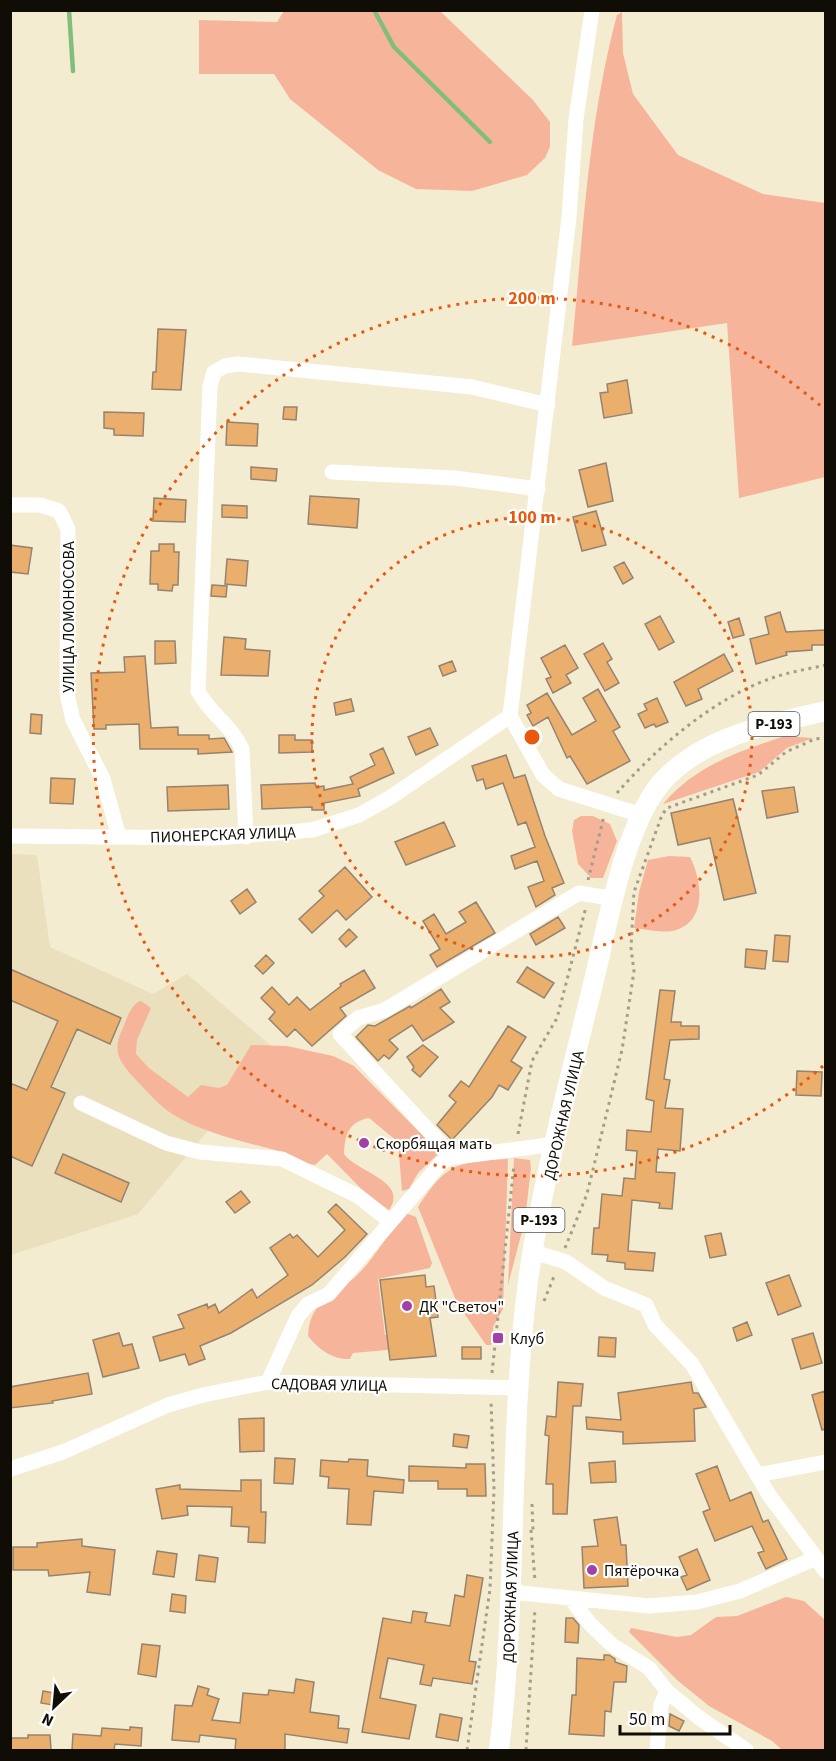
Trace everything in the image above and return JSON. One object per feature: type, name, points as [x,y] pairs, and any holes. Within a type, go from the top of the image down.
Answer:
[{"type":"main road","name":"ДОРОЖНАЯ УЛИЦА","points":[[499,1750],[507,1682],[518,1388],[534,1252],[556,1144],[615,899],[641,815],[654,792],[672,771],[723,740],[786,720],[825,711]]},
{"type":"street","points":[[592,10],[576,119],[569,217],[510,716],[543,775],[559,789],[641,815]]},
{"type":"street","points":[[246,837],[242,749],[238,739],[202,699],[198,691],[210,386],[214,372],[225,366],[238,364],[261,366],[472,387],[548,405]]},
{"type":"street","points":[[332,472],[455,478],[538,489]]},
{"type":"street","name":"УЛИЦА ЛОМОНОСОВА","points":[[10,506],[40,506],[59,511],[68,529],[67,694],[74,720],[104,779],[119,837]]},
{"type":"street","name":"ПИОНЕРСКАЯ УЛИЦА","points":[[10,836],[246,837],[312,830],[359,815],[391,797],[510,716]]},
{"type":"street","points":[[449,1158],[441,1144],[340,1034],[358,1018],[385,1010],[579,893],[615,899]]},
{"type":"street","points":[[81,1103],[166,1143],[200,1152],[282,1159],[358,1196],[390,1221]]},
{"type":"street","points":[[268,1382],[298,1316],[308,1304],[329,1294],[441,1163],[449,1158],[556,1144]]},
{"type":"street","points":[[534,1252],[561,1260],[604,1288],[646,1305],[655,1325],[692,1364],[757,1475],[825,1572]]},
{"type":"street","name":"САДОВАЯ УЛИЦА","points":[[10,1469],[63,1452],[168,1405],[203,1395],[268,1382],[518,1388]]},
{"type":"street","points":[[757,1475],[825,1462]]},
{"type":"street","points":[[511,1592],[572,1600],[649,1606],[697,1602],[740,1591],[816,1558]]},
{"type":"street","points":[[572,1600],[590,1624],[612,1645],[649,1668],[668,1691],[698,1717],[746,1750]]},
{"type":"street","points":[[657,1750],[661,1705],[668,1691]]},
{"type":"path","points":[[542,1305],[587,1194],[622,1050],[634,971],[630,948],[634,892],[662,815],[667,808],[758,775],[786,752],[815,739],[825,738]]},
{"type":"path","points":[[526,1750],[536,1595],[531,1495]]},
{"type":"path","points":[[492,1530],[533,1530]]},
{"type":"shaded area","points":[[284,11],[440,11],[533,100],[550,122],[550,147],[545,158],[527,175],[472,191],[416,189],[378,170],[290,99],[274,74],[199,74],[199,20],[277,22]]},
{"type":"shaded area","points":[[622,12],[623,53],[633,94],[678,155],[763,194],[825,203],[825,477],[739,498],[727,323],[572,346],[583,221],[599,96],[617,15]]},
{"type":"shaded area","points":[[785,736],[813,738],[787,748],[759,772],[663,804],[689,779],[719,761]]},
{"type":"shaded area","points":[[581,816],[593,816],[610,824],[617,841],[603,878],[591,878],[578,864],[572,831],[574,820]]},
{"type":"shaded area","points":[[11,854],[37,855],[50,947],[153,994],[187,974],[276,1050],[138,1214],[11,1255]]},
{"type":"shaded area","points":[[669,856],[690,857],[698,878],[697,911],[683,927],[672,931],[634,928],[639,892],[648,860]]},
{"type":"shaded area","points":[[141,1001],[151,1008],[137,1040],[136,1054],[149,1068],[188,1097],[201,1085],[219,1088],[227,1085],[251,1045],[287,1046],[333,1056],[354,1066],[437,1150],[437,1155],[418,1173],[409,1189],[402,1191],[398,1142],[369,1118],[352,1126],[345,1141],[344,1154],[351,1161],[379,1178],[392,1192],[393,1200],[389,1210],[381,1209],[327,1154],[315,1165],[310,1164],[286,1153],[220,1135],[188,1123],[156,1101],[126,1069],[119,1058],[117,1045],[127,1017],[137,1002]]},
{"type":"shaded area","points":[[514,1158],[530,1160],[531,1168],[525,1220],[508,1285]]},
{"type":"shaded area","points":[[508,1159],[503,1309],[493,1327],[494,1340],[491,1345],[486,1345],[457,1303],[418,1207],[437,1181],[454,1168],[476,1162]]},
{"type":"shaded area","points":[[403,1212],[416,1217],[432,1263],[430,1268],[378,1279],[385,1335],[398,1335],[399,1349],[353,1353],[350,1359],[338,1358],[326,1353],[308,1336],[314,1312],[320,1304],[362,1270]]},
{"type":"shaded area","points":[[786,1597],[804,1601],[825,1620],[825,1750],[782,1750],[772,1741],[709,1706],[677,1680],[629,1632],[631,1628],[677,1637],[691,1635],[716,1617],[737,1616]]},
{"type":"building","points":[[158,329],[186,330],[181,390],[152,389],[153,372],[156,372]]},
{"type":"building","points":[[627,380],[632,413],[604,418],[600,393],[608,392],[607,384]]},
{"type":"building","points":[[284,407],[297,407],[296,420],[283,419]]},
{"type":"building","points":[[104,412],[144,413],[143,436],[114,435],[114,429],[104,428]]},
{"type":"building","points":[[227,422],[258,424],[257,446],[226,445]]},
{"type":"building","points":[[606,463],[613,501],[588,507],[579,470]]},
{"type":"building","points":[[251,467],[277,469],[276,481],[251,479]]},
{"type":"building","points":[[310,496],[359,499],[357,528],[308,524]]},
{"type":"building","points":[[154,498],[186,500],[185,522],[153,521]]},
{"type":"building","points":[[222,505],[247,506],[247,518],[222,517]]},
{"type":"building","points":[[596,511],[606,545],[582,551],[573,517]]},
{"type":"building","points":[[159,544],[174,544],[174,552],[179,552],[178,585],[173,585],[172,591],[158,590],[158,584],[150,584],[151,551],[159,551]]},
{"type":"building","points":[[10,545],[32,548],[28,574],[10,572]]},
{"type":"building","points":[[227,559],[248,561],[246,586],[225,584]]},
{"type":"building","points":[[624,562],[633,578],[623,584],[614,567]]},
{"type":"building","points":[[212,585],[227,586],[226,597],[211,596]]},
{"type":"building","points":[[780,612],[786,632],[825,630],[825,645],[812,645],[812,650],[786,652],[787,655],[756,664],[750,639],[769,634],[765,617]]},
{"type":"building","points":[[660,616],[674,642],[659,650],[645,624]]},
{"type":"building","points":[[739,618],[744,635],[733,638],[728,622]]},
{"type":"building","points":[[224,637],[246,639],[245,649],[270,651],[268,676],[221,675]]},
{"type":"building","points":[[155,641],[175,641],[176,663],[155,664]]},
{"type":"building","points":[[603,643],[612,659],[607,662],[619,683],[605,691],[584,654]]},
{"type":"building","points":[[565,645],[578,668],[566,675],[571,683],[553,693],[546,679],[551,677],[541,658]]},
{"type":"building","points":[[724,654],[733,671],[698,689],[702,699],[686,706],[674,682]]},
{"type":"building","points":[[145,656],[151,728],[178,727],[178,735],[209,735],[209,739],[224,738],[232,752],[198,754],[198,749],[140,749],[139,724],[106,725],[106,729],[94,729],[91,673],[125,672],[124,657]]},
{"type":"building","points":[[452,661],[456,671],[443,676],[439,666]]},
{"type":"building","points":[[598,689],[620,727],[613,731],[630,761],[587,784],[570,756],[567,758],[548,717],[533,726],[527,715],[531,713],[527,705],[547,693],[572,735],[596,721],[583,698]]},
{"type":"building","points":[[657,698],[668,722],[656,727],[654,724],[645,728],[638,714],[647,710],[644,704]]},
{"type":"building","points":[[351,699],[354,711],[336,715],[334,703]]},
{"type":"building","points":[[31,714],[42,715],[41,734],[30,733]]},
{"type":"building","points":[[430,728],[438,745],[416,755],[408,737]]},
{"type":"building","points":[[279,735],[295,735],[295,740],[312,740],[312,752],[279,753]]},
{"type":"building","points":[[383,748],[394,773],[358,789],[360,796],[324,803],[324,810],[312,810],[312,807],[262,809],[261,785],[315,783],[316,787],[324,786],[324,790],[353,784],[350,777],[375,765],[370,754]]},
{"type":"building","points":[[506,755],[514,778],[525,775],[545,836],[564,883],[552,888],[555,895],[536,907],[528,887],[544,881],[537,861],[515,869],[511,856],[535,847],[526,822],[518,825],[503,783],[486,789],[483,779],[477,781],[472,766]]},
{"type":"building","points":[[51,778],[75,779],[73,804],[50,803]]},
{"type":"building","points":[[228,785],[229,809],[168,811],[167,787]]},
{"type":"building","points":[[794,787],[798,812],[767,818],[762,791]]},
{"type":"building","points":[[733,799],[756,893],[724,900],[710,838],[678,845],[671,813]]},
{"type":"building","points":[[444,822],[455,846],[406,865],[395,842]]},
{"type":"building","points":[[345,867],[372,897],[346,920],[337,910],[312,933],[299,919],[324,896],[319,891]]},
{"type":"building","points":[[247,889],[256,902],[240,914],[231,901]]},
{"type":"building","points":[[476,902],[495,933],[437,967],[430,955],[440,949],[423,921],[434,914],[446,934],[466,922],[459,912]]},
{"type":"building","points":[[558,917],[565,928],[536,945],[530,934]]},
{"type":"building","points":[[349,929],[357,937],[346,947],[339,939]]},
{"type":"building","points":[[775,935],[790,936],[788,962],[773,961]]},
{"type":"building","points":[[746,949],[767,951],[765,969],[745,967]]},
{"type":"building","points":[[266,955],[274,963],[263,974],[255,966]]},
{"type":"building","points":[[527,967],[554,983],[544,998],[517,982]]},
{"type":"building","points":[[10,969],[121,1018],[110,1044],[77,1029],[51,1087],[65,1093],[32,1166],[10,1156],[10,1083],[27,1090],[58,1021],[10,1000]]},
{"type":"building","points":[[364,970],[375,988],[340,1008],[346,1016],[312,1046],[295,1029],[287,1037],[269,1019],[275,1012],[261,998],[272,987],[289,1005],[297,997],[310,1010],[341,986],[340,984]]},
{"type":"building","points":[[441,989],[450,1002],[440,1008],[454,1022],[423,1041],[412,1025],[389,1040],[398,1049],[389,1059],[384,1055],[378,1061],[356,1037],[368,1025],[375,1026],[410,1006],[411,1008]]},
{"type":"building","points":[[660,990],[675,991],[671,1022],[681,1022],[681,1026],[699,1026],[699,1039],[670,1040],[664,1079],[670,1080],[665,1108],[683,1109],[680,1151],[658,1149],[656,1172],[675,1173],[672,1209],[659,1208],[660,1203],[632,1200],[628,1251],[655,1253],[653,1271],[625,1269],[625,1263],[607,1261],[608,1255],[592,1254],[594,1228],[599,1228],[602,1194],[622,1196],[624,1178],[635,1179],[637,1151],[626,1150],[627,1130],[651,1132],[654,1101],[646,1099]]},
{"type":"building","points":[[508,1026],[526,1037],[511,1061],[522,1068],[508,1090],[499,1085],[492,1097],[452,1140],[437,1125],[456,1102],[449,1096],[461,1081],[469,1087]]},
{"type":"building","points":[[423,1045],[438,1057],[420,1077],[412,1070],[414,1067],[407,1057]]},
{"type":"building","points":[[797,1071],[822,1072],[821,1096],[796,1095]]},
{"type":"building","points":[[63,1154],[129,1183],[121,1202],[55,1173]]},
{"type":"building","points":[[241,1191],[250,1202],[235,1213],[226,1202]]},
{"type":"building","points":[[336,1204],[367,1234],[345,1257],[312,1285],[231,1333],[200,1346],[205,1359],[189,1365],[185,1354],[160,1361],[153,1337],[184,1328],[178,1315],[207,1304],[208,1308],[215,1304],[219,1313],[252,1289],[257,1298],[288,1275],[270,1248],[290,1234],[293,1238],[297,1235],[318,1257],[345,1230],[328,1212]]},
{"type":"building","points":[[721,1233],[726,1255],[710,1258],[705,1236]]},
{"type":"building","points":[[425,1275],[426,1287],[434,1286],[438,1317],[430,1318],[436,1356],[390,1360],[380,1280]]},
{"type":"building","points":[[789,1275],[801,1306],[778,1315],[766,1283]]},
{"type":"building","points":[[747,1322],[752,1335],[737,1341],[733,1328]]},
{"type":"building","points":[[119,1333],[123,1346],[132,1344],[139,1368],[103,1377],[93,1340]]},
{"type":"building","points":[[813,1333],[822,1363],[801,1369],[792,1339]]},
{"type":"building","points":[[599,1337],[616,1338],[615,1357],[598,1356]]},
{"type":"building","points":[[462,1347],[481,1347],[481,1359],[462,1359]]},
{"type":"building","points":[[88,1373],[92,1394],[52,1401],[53,1403],[10,1408],[10,1387]]},
{"type":"building","points":[[558,1382],[583,1384],[581,1406],[573,1406],[567,1514],[553,1514],[553,1484],[546,1484],[549,1436],[545,1435],[547,1416],[556,1417]]},
{"type":"building","points":[[691,1382],[693,1393],[698,1393],[706,1407],[694,1409],[695,1441],[623,1444],[623,1432],[587,1429],[586,1417],[621,1420],[618,1393]]},
{"type":"building","points":[[825,1391],[825,1429],[822,1430],[812,1395]]},
{"type":"building","points":[[264,1418],[264,1451],[240,1452],[239,1419]]},
{"type":"building","points":[[454,1434],[469,1436],[467,1448],[453,1446]]},
{"type":"building","points":[[275,1458],[295,1459],[293,1484],[274,1483]]},
{"type":"building","points":[[349,1459],[368,1460],[367,1476],[404,1480],[403,1493],[374,1491],[371,1525],[347,1524],[349,1489],[328,1488],[329,1477],[320,1476],[321,1460],[348,1462]]},
{"type":"building","points":[[615,1461],[616,1482],[591,1483],[589,1463]]},
{"type":"building","points":[[466,1464],[485,1464],[486,1496],[467,1496],[467,1489],[438,1489],[438,1481],[409,1481],[409,1466],[466,1468]]},
{"type":"building","points":[[717,1466],[730,1501],[751,1492],[763,1522],[768,1520],[787,1559],[766,1569],[758,1553],[764,1551],[752,1526],[715,1541],[703,1512],[710,1509],[696,1474]]},
{"type":"building","points":[[241,1480],[261,1480],[261,1512],[266,1512],[265,1543],[248,1542],[249,1527],[231,1526],[232,1507],[187,1506],[188,1515],[162,1519],[156,1489],[180,1485],[180,1489],[241,1491]]},
{"type":"building","points":[[617,1517],[621,1545],[626,1545],[628,1586],[584,1588],[582,1547],[598,1546],[594,1520]]},
{"type":"building","points":[[82,1539],[82,1546],[115,1550],[110,1595],[87,1592],[90,1572],[49,1576],[48,1570],[13,1570],[13,1547],[37,1547],[37,1543]]},
{"type":"building","points":[[697,1549],[710,1580],[687,1590],[681,1577],[687,1575],[679,1557]]},
{"type":"building","points":[[157,1551],[177,1554],[174,1577],[153,1574]]},
{"type":"building","points":[[199,1555],[218,1558],[215,1582],[196,1580]]},
{"type":"building","points":[[467,1575],[483,1578],[469,1661],[476,1662],[472,1684],[433,1678],[431,1686],[420,1684],[424,1665],[388,1658],[380,1698],[416,1705],[409,1739],[362,1732],[383,1618],[411,1623],[413,1611],[427,1613],[425,1622],[450,1626],[455,1595],[464,1597]]},
{"type":"building","points":[[172,1594],[186,1596],[185,1613],[170,1611]]},
{"type":"building","points":[[566,1618],[573,1618],[579,1625],[578,1643],[565,1642]]},
{"type":"building","points":[[142,1644],[160,1646],[156,1677],[138,1674]]},
{"type":"building","points":[[604,1655],[609,1655],[615,1659],[615,1662],[627,1666],[626,1682],[614,1682],[611,1712],[605,1711],[604,1736],[569,1734],[572,1695],[576,1695],[577,1658],[604,1660]]},
{"type":"building","points":[[296,1679],[314,1682],[310,1712],[339,1716],[338,1728],[349,1729],[347,1743],[285,1734],[285,1750],[235,1750],[236,1739],[200,1735],[199,1742],[172,1740],[175,1705],[192,1706],[198,1686],[209,1689],[207,1695],[219,1699],[212,1720],[240,1723],[243,1693],[268,1695],[269,1690],[294,1693]]},
{"type":"building","points":[[43,1691],[60,1694],[58,1706],[41,1703]]},
{"type":"building","points":[[440,1714],[462,1718],[458,1741],[436,1737]]},
{"type":"building","points":[[670,1714],[684,1721],[679,1731],[669,1726]]},
{"type":"building","points":[[130,1727],[142,1728],[141,1746],[115,1744],[114,1750],[72,1750],[73,1734],[101,1736],[102,1728],[130,1730]]},
{"type":"building","points":[[28,1735],[50,1735],[51,1750],[10,1750],[10,1738],[28,1738]]},
{"type":"waterway","points":[[69,10],[73,71]]},
{"type":"waterway","points":[[374,10],[394,47],[490,142]]},
{"type":"place","name":"Скорбящая мать","points":[[364,1143]]},
{"type":"place","name":"ДК \"Светоч\"","points":[[407,1306]]},
{"type":"place","name":"Клуб","points":[[498,1338]]},
{"type":"place","name":"Пятёрочка","points":[[592,1570]]}]
